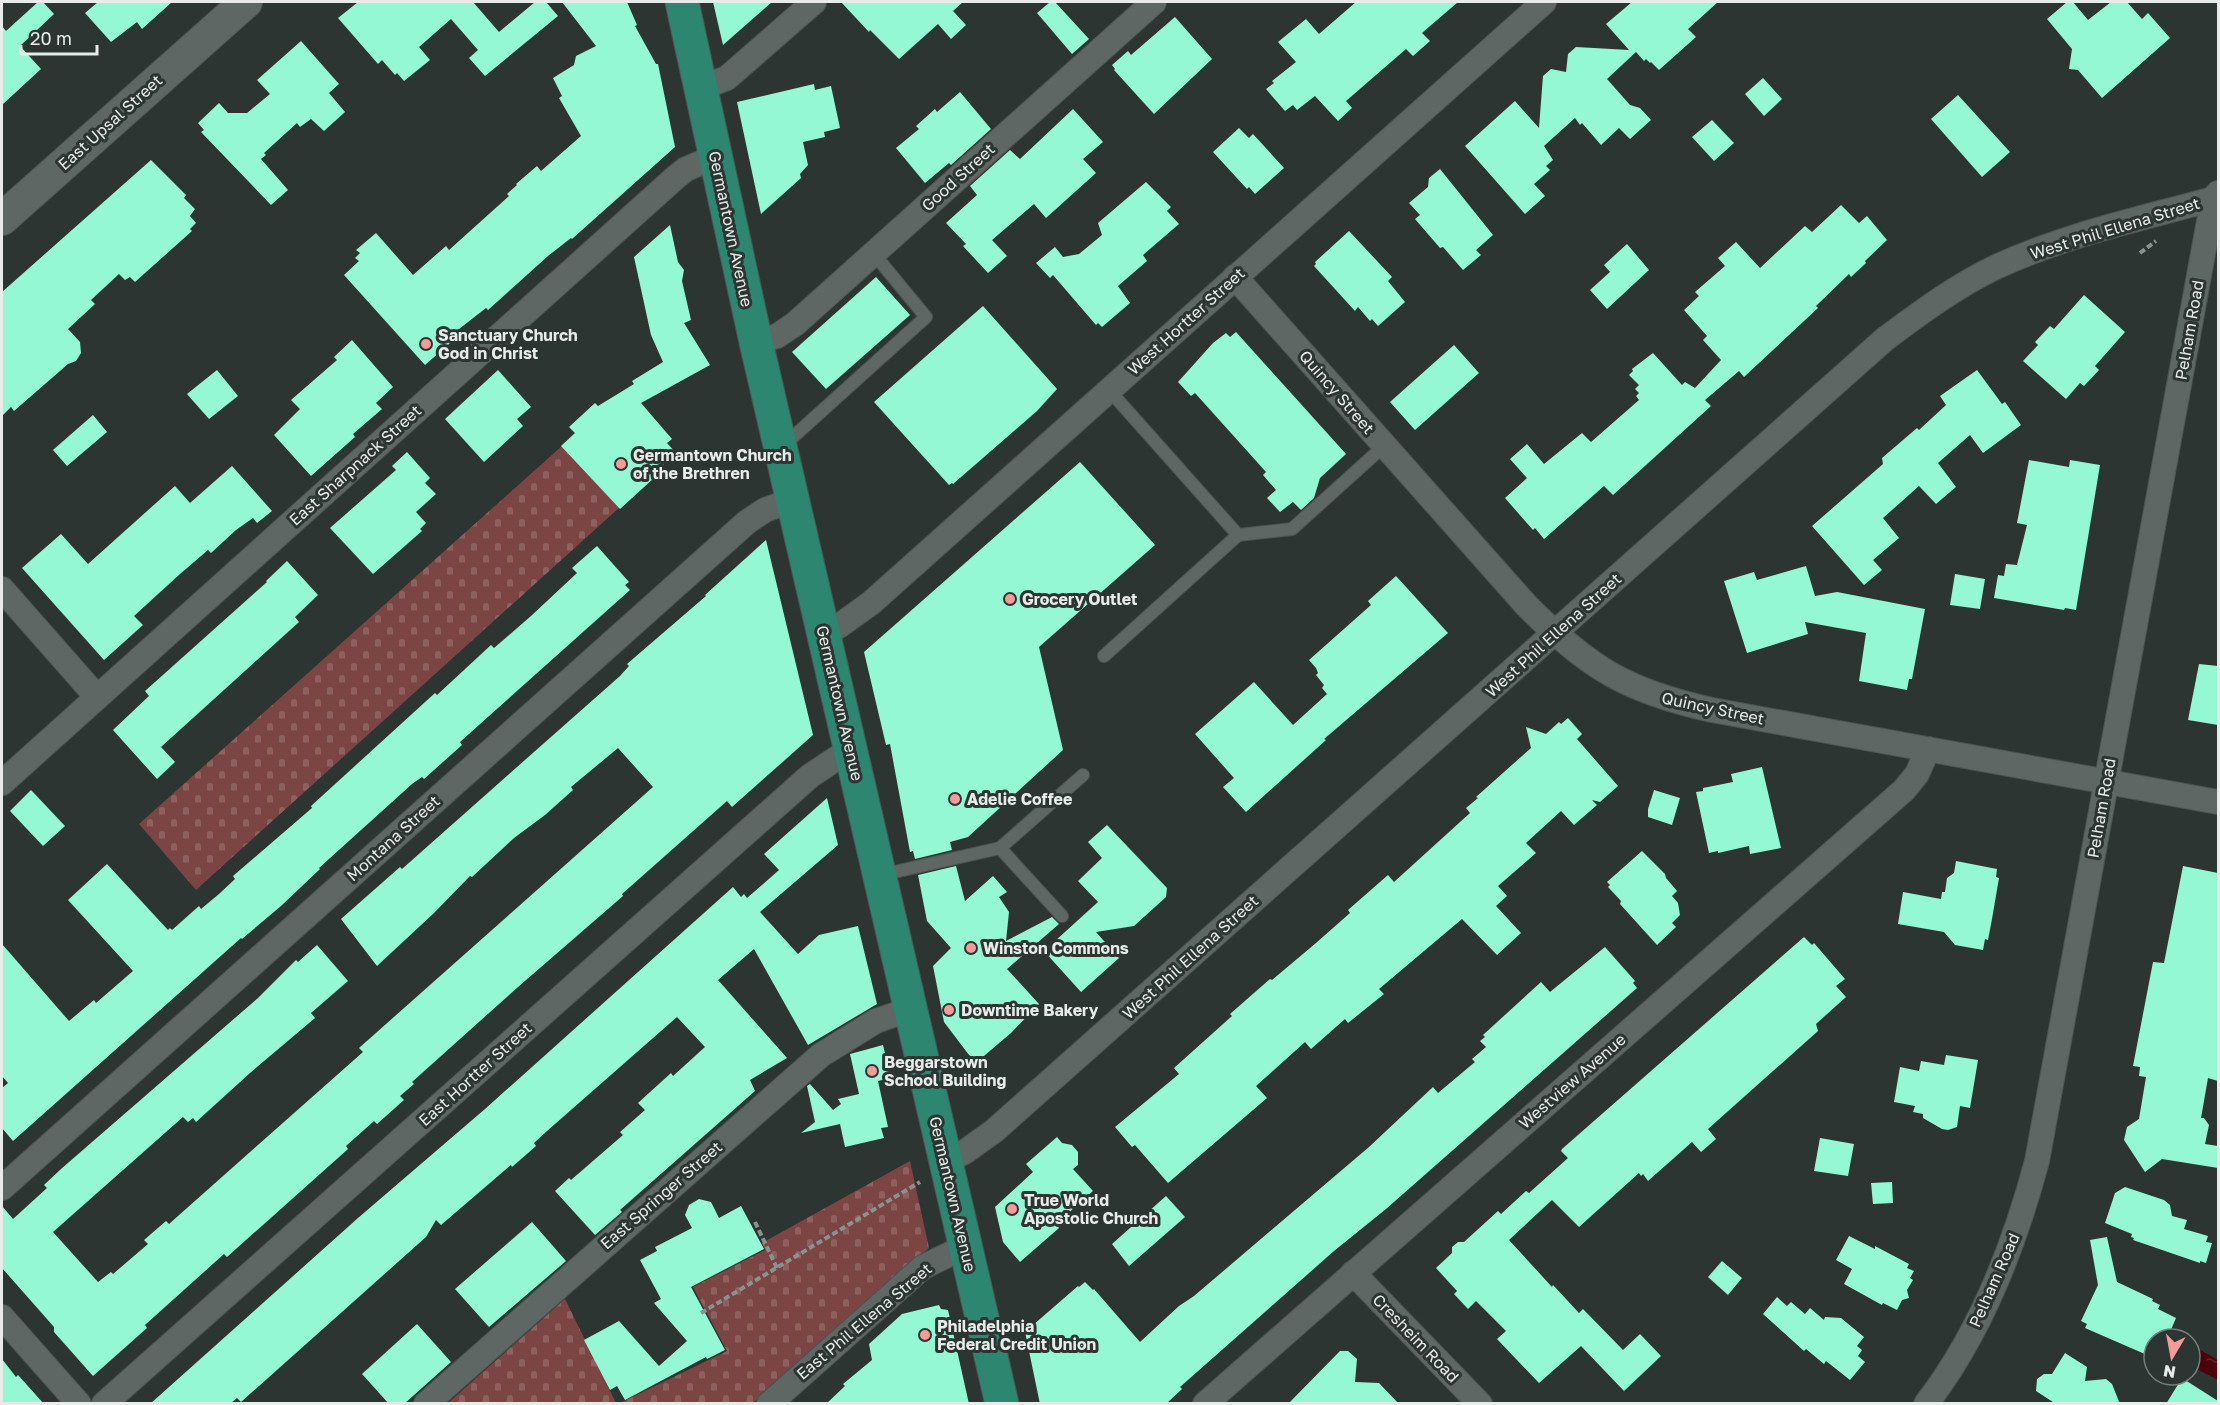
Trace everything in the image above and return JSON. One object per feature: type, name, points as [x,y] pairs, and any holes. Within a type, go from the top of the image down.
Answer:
[{"type":"main road","name":"Germantown Avenue","points":[[682,2],[780,448],[1002,1404]]},
{"type":"street","name":"East Upsal Street","points":[[2,219],[246,2]]},
{"type":"street","points":[[701,88],[727,78],[814,2]]},
{"type":"street","name":"Good Street","points":[[756,342],[777,336],[795,324],[1154,2]]},
{"type":"street","name":"West Hortter Street","points":[[823,633],[839,626],[871,603],[1544,2]]},
{"type":"street","name":"East Sharpnack Street","points":[[2,783],[676,177],[686,169],[716,157]]},
{"type":"street","name":"West Phil Ellena Street","points":[[946,1161],[966,1151],[994,1131],[1885,339],[1955,290],[1994,268],[2031,252],[2216,196]]},
{"type":"street","name":"Pelham Road","points":[[1926,1404],[1953,1365],[1991,1294],[2010,1248],[2029,1191],[2048,1104],[2216,196]]},
{"type":"street","name":"Quincy Street","points":[[1235,277],[1527,606],[1555,634],[1601,670],[1626,684],[1653,695],[1712,710],[2218,802]]},
{"type":"street","name":"Montana Street","points":[[2,1188],[747,522],[765,510],[793,500]]},
{"type":"street","points":[[2,589],[97,697]]},
{"type":"street","name":"Westview Avenue","points":[[1205,1404],[1904,790],[1917,774],[1928,749]]},
{"type":"street","name":"East Hortter Street","points":[[104,1404],[810,776],[837,758],[851,753]]},
{"type":"street","name":"East Springer Street","points":[[426,1404],[821,1055],[876,1021],[910,1009]]},
{"type":"street","name":"East Phil Ellena Street","points":[[769,1404],[924,1268],[950,1254],[966,1249]]},
{"type":"street","name":"Cresheim Road","points":[[1353,1273],[1480,1404]]},
{"type":"street","points":[[2,1317],[79,1404]]},
{"type":"lane","points":[[780,448],[926,317],[873,254]]},
{"type":"lane","points":[[1108,390],[1238,535]]},
{"type":"lane","points":[[1104,656],[1238,535],[1292,529],[1384,446]]},
{"type":"lane","points":[[880,875],[1000,848],[1083,775]]},
{"type":"lane","points":[[1000,848],[1062,916]]},
{"type":"path","points":[[701,1313],[921,1182]]},
{"type":"path","points":[[755,1222],[777,1268]]},
{"type":"green space","points":[[562,446],[620,507],[196,890],[139,824]]},
{"type":"green space","points":[[910,1161],[929,1248],[753,1403],[618,1404],[727,1351],[693,1287],[765,1250],[762,1243]]},
{"type":"green space","points":[[565,1299],[616,1403],[448,1403]]},
{"type":"water","points":[[2202,1351],[2218,1360],[2218,1380],[2202,1372]]},
{"type":"building","points":[[38,2],[43,2],[54,14],[20,46],[41,69],[2,105],[2,26],[6,31]]},
{"type":"building","points":[[98,2],[172,2],[142,29],[137,22],[111,42],[85,13]]},
{"type":"building","points":[[358,2],[473,2],[499,32],[535,2],[546,2],[558,16],[485,76],[469,58],[478,50],[451,19],[419,47],[430,60],[404,81],[397,73],[395,75],[382,60],[378,64],[338,18]]},
{"type":"building","points":[[562,2],[627,2],[637,25],[635,26],[658,64],[675,147],[488,310],[486,308],[454,333],[457,337],[425,365],[344,275],[359,261],[355,258],[360,253],[356,250],[376,233],[413,275],[446,246],[449,250],[509,196],[507,194],[516,184],[537,166],[541,171],[581,136],[559,98],[562,96],[553,78],[574,65],[576,56],[596,46]]},
{"type":"building","points":[[713,2],[772,2],[723,45]]},
{"type":"building","points":[[841,2],[963,2],[953,11],[966,25],[951,39],[938,24],[899,59]]},
{"type":"building","points":[[1050,2],[1055,2],[1089,39],[1072,54],[1037,13]]},
{"type":"building","points":[[1356,2],[1458,2],[1422,33],[1430,41],[1413,56],[1406,49],[1346,101],[1352,108],[1338,121],[1315,96],[1297,110],[1293,105],[1285,111],[1266,89],[1274,83],[1272,81],[1296,62],[1278,42],[1306,19],[1319,34]]},
{"type":"building","points":[[1632,2],[1718,2],[1688,29],[1696,37],[1659,70],[1646,59],[1644,61],[1636,52],[1607,79],[1630,105],[1640,108],[1651,120],[1630,139],[1619,128],[1601,145],[1575,118],[1544,146],[1553,160],[1546,166],[1550,170],[1534,184],[1545,196],[1525,214],[1465,146],[1515,101],[1539,128],[1543,76],[1551,69],[1566,72],[1568,54],[1576,47],[1629,50],[1606,24]]},
{"type":"building","points":[[2067,2],[2073,2],[2088,20],[2111,2],[2127,2],[2142,19],[2148,13],[2170,38],[2102,98],[2078,70],[2069,69],[2072,49],[2047,19]]},
{"type":"building","points":[[1175,17],[1212,59],[1154,114],[1112,65],[1128,51],[1131,55]]},
{"type":"building","points":[[301,41],[339,84],[329,93],[345,112],[324,131],[311,119],[300,127],[297,123],[264,153],[266,155],[261,159],[288,190],[271,205],[201,132],[204,130],[198,123],[219,103],[228,113],[247,113],[270,94],[257,80]]},
{"type":"building","points":[[1763,78],[1782,99],[1764,116],[1745,94]]},
{"type":"building","points":[[814,84],[815,90],[831,86],[840,128],[824,132],[825,137],[803,142],[808,165],[800,174],[801,178],[761,214],[737,102]]},
{"type":"building","points":[[960,92],[991,129],[951,165],[949,163],[925,183],[896,148],[919,129],[916,126],[935,109],[937,112]]},
{"type":"building","points":[[1958,95],[2010,152],[1982,177],[1931,119]]},
{"type":"building","points":[[1073,109],[1103,142],[1083,159],[1096,173],[1046,218],[1034,204],[992,240],[1007,256],[988,273],[963,246],[966,244],[946,223],[977,195],[970,186],[1010,150],[1020,159]]},
{"type":"building","points":[[1712,120],[1734,143],[1714,161],[1692,137]]},
{"type":"building","points":[[1239,128],[1249,138],[1253,134],[1284,168],[1255,194],[1249,187],[1247,189],[1213,152]]},
{"type":"building","points":[[151,160],[186,195],[184,198],[195,209],[190,216],[196,223],[190,229],[192,231],[135,282],[130,277],[125,280],[119,274],[91,300],[95,304],[68,329],[80,342],[81,353],[76,361],[68,364],[14,411],[11,407],[2,416],[2,292]]},
{"type":"building","points":[[1440,169],[1493,235],[1476,250],[1481,255],[1463,270],[1415,219],[1420,215],[1409,203],[1428,187],[1429,178]]},
{"type":"building","points":[[1146,182],[1171,207],[1167,211],[1179,224],[1143,255],[1147,261],[1118,286],[1130,303],[1102,327],[1098,323],[1096,325],[1053,275],[1050,278],[1036,263],[1055,247],[1063,257],[1079,254],[1102,235],[1098,223]]},
{"type":"building","points":[[1841,205],[1859,223],[1867,216],[1887,240],[1865,261],[1866,263],[1851,277],[1849,274],[1816,306],[1818,308],[1744,377],[1739,371],[1705,400],[1711,406],[1613,495],[1604,486],[1544,539],[1535,528],[1533,530],[1505,498],[1527,478],[1510,459],[1527,444],[1544,464],[1582,433],[1591,442],[1639,400],[1636,396],[1639,393],[1635,389],[1639,385],[1629,375],[1632,369],[1653,353],[1682,385],[1685,382],[1695,388],[1721,360],[1703,340],[1707,336],[1684,310],[1699,296],[1695,292],[1725,266],[1718,258],[1736,242],[1760,268],[1805,226],[1812,232]]},
{"type":"building","points":[[670,225],[678,262],[684,270],[682,281],[691,320],[684,323],[710,365],[641,403],[672,439],[667,443],[676,453],[651,476],[654,478],[620,509],[561,446],[575,433],[569,427],[595,403],[598,406],[634,384],[632,381],[663,362],[651,335],[634,257]]},
{"type":"building","points":[[1349,231],[1392,277],[1388,281],[1405,302],[1378,326],[1372,319],[1370,321],[1358,307],[1355,311],[1314,266],[1315,262]]},
{"type":"building","points":[[1627,244],[1649,270],[1607,309],[1590,290],[1610,272],[1604,265]]},
{"type":"building","points":[[876,277],[910,315],[826,389],[792,352]]},
{"type":"building","points":[[2084,295],[2125,332],[2095,366],[2099,370],[2084,386],[2080,383],[2066,399],[2023,361],[2038,345],[2035,342],[2050,326],[2054,329]]},
{"type":"building","points":[[983,306],[1057,389],[1037,411],[953,484],[949,485],[874,402]]},
{"type":"building","points":[[1236,332],[1346,454],[1320,478],[1314,498],[1301,510],[1293,502],[1280,512],[1267,498],[1276,490],[1263,475],[1266,472],[1195,393],[1191,396],[1178,382],[1213,343],[1226,333],[1230,337]]},
{"type":"building","points":[[352,340],[393,387],[376,403],[382,409],[353,434],[355,437],[311,476],[274,435],[300,409],[291,400],[337,360],[334,357]]},
{"type":"building","points":[[1454,345],[1479,373],[1415,430],[1390,402]]},
{"type":"building","points":[[217,370],[238,396],[209,419],[187,394]]},
{"type":"building","points":[[498,370],[531,407],[517,419],[523,426],[484,462],[445,419]]},
{"type":"building","points":[[1977,370],[2002,404],[2005,402],[2021,425],[1983,453],[1970,435],[1938,463],[1956,487],[1936,504],[1919,486],[1883,518],[1899,538],[1873,560],[1882,570],[1864,585],[1812,526],[1883,464],[1882,458],[1917,428],[1919,430],[1946,405],[1940,396]]},
{"type":"building","points":[[93,415],[107,432],[67,466],[53,450]]},
{"type":"building","points":[[407,452],[430,478],[425,483],[436,494],[416,512],[426,523],[420,529],[422,531],[373,574],[330,528],[396,470],[392,466]]},
{"type":"building","points":[[2029,460],[2069,467],[2070,460],[2100,465],[2076,610],[1994,598],[1998,575],[2004,576],[2006,564],[2017,565],[2027,525],[2017,523]]},
{"type":"building","name":"Grocery Outlet","points":[[1080,462],[1155,545],[1039,647],[1063,750],[968,837],[950,842],[952,850],[915,859],[913,851],[910,852],[890,744],[886,745],[864,652]]},
{"type":"building","points":[[232,466],[272,511],[257,523],[253,518],[211,553],[208,550],[180,574],[134,616],[143,625],[104,660],[22,568],[61,534],[88,564],[175,486],[190,503]]},
{"type":"building","points":[[766,540],[813,735],[732,807],[727,801],[622,894],[623,896],[412,1082],[414,1084],[400,1096],[404,1100],[377,1124],[374,1121],[346,1146],[348,1149],[227,1257],[224,1254],[145,1325],[147,1328],[93,1376],[2,1268],[2,1206],[13,1219],[47,1188],[44,1185],[61,1169],[258,998],[296,960],[298,962],[317,945],[348,981],[311,1013],[315,1018],[196,1122],[193,1118],[188,1122],[183,1117],[53,1232],[98,1282],[111,1272],[113,1274],[148,1244],[144,1240],[166,1221],[169,1224],[363,1052],[359,1048],[653,787],[618,748],[571,787],[573,790],[545,815],[514,838],[472,877],[470,876],[377,966],[341,919],[400,867],[402,869],[620,676],[629,666],[627,664],[706,596]]},
{"type":"building","points":[[597,546],[629,582],[625,585],[630,590],[460,742],[462,745],[424,779],[422,777],[412,784],[319,868],[281,906],[241,938],[13,1141],[2,1128],[2,1088],[8,1083],[2,1076],[2,944],[69,1021],[94,1000],[96,1003],[133,971],[68,900],[107,864],[168,930],[170,928],[172,930],[199,906],[201,909],[219,894],[235,879],[233,876],[312,808],[311,806],[435,693],[437,695],[491,645],[494,648],[531,616],[577,573],[572,568]]},
{"type":"building","points":[[287,561],[318,595],[295,617],[299,622],[161,747],[175,762],[157,779],[113,730],[149,696],[145,691],[267,582]]},
{"type":"building","points":[[1806,566],[1815,596],[1837,592],[1925,609],[1912,679],[1909,679],[1907,690],[1859,681],[1866,633],[1805,622],[1808,634],[1747,653],[1724,581],[1754,572],[1757,580]]},
{"type":"building","points":[[1955,574],[1985,579],[1980,609],[1950,605]]},
{"type":"building","points":[[1396,576],[1448,633],[1324,739],[1326,740],[1246,812],[1223,787],[1234,778],[1195,734],[1254,682],[1293,725],[1327,694],[1322,688],[1324,685],[1316,675],[1318,673],[1316,668],[1309,660],[1371,605],[1368,601]]},
{"type":"building","points":[[2199,664],[2218,666],[2218,725],[2188,720]]},
{"type":"building","points":[[1568,718],[1582,734],[1577,739],[1618,786],[1600,802],[1592,800],[1597,805],[1574,825],[1561,811],[1526,843],[1536,853],[1498,886],[1507,896],[1496,906],[1521,933],[1497,955],[1462,919],[1379,989],[1384,994],[1348,1023],[1345,1019],[1311,1049],[1305,1042],[1256,1086],[1267,1098],[1168,1183],[1135,1145],[1132,1147],[1115,1127],[1179,1074],[1174,1068],[1232,1016],[1230,1014],[1316,943],[1350,913],[1348,910],[1388,875],[1394,882],[1470,813],[1466,808],[1478,798],[1476,797],[1531,748],[1526,727],[1546,734],[1559,722],[1561,724]]},
{"type":"building","points":[[1762,767],[1781,848],[1750,854],[1749,846],[1709,853],[1696,792],[1703,791],[1703,788],[1733,782],[1731,774]]},
{"type":"building","points":[[31,790],[65,826],[43,846],[10,811]]},
{"type":"building","points":[[1654,790],[1680,798],[1672,825],[1648,817]]},
{"type":"building","points":[[827,798],[838,845],[760,912],[798,954],[819,935],[858,926],[877,1004],[808,1045],[754,949],[718,980],[787,1058],[750,1080],[755,1091],[620,1210],[622,1212],[595,1235],[555,1191],[623,1135],[620,1132],[645,1110],[638,1103],[671,1073],[673,1076],[705,1047],[677,1017],[547,1131],[534,1143],[536,1146],[512,1167],[511,1165],[441,1225],[436,1220],[426,1237],[241,1402],[237,1398],[230,1404],[150,1404],[733,887],[741,897],[744,894],[747,898],[779,870],[764,854]]},
{"type":"building","points":[[1107,825],[1167,888],[1166,897],[1134,926],[1096,932],[1119,958],[1081,992],[1044,951],[1098,902],[1078,881],[1102,858],[1088,842]]},
{"type":"building","points":[[1642,851],[1665,874],[1677,891],[1672,896],[1678,903],[1680,915],[1672,923],[1676,927],[1657,945],[1620,904],[1621,901],[1608,887],[1610,885],[1607,882]]},
{"type":"building","points":[[1956,861],[1997,869],[1996,877],[1999,878],[1992,919],[1988,940],[1985,939],[1983,950],[1955,945],[1944,932],[1898,924],[1903,892],[1941,899],[1942,892],[1945,892],[1947,878],[1954,873]]},
{"type":"building","points":[[956,866],[965,901],[993,876],[1007,892],[999,897],[1009,912],[1006,941],[1052,917],[1059,924],[1007,969],[1039,1004],[1011,1033],[978,1061],[969,1055],[944,1022],[933,966],[951,948],[927,921],[918,875]]},
{"type":"building","points":[[2183,866],[2218,873],[2218,1081],[2208,1078],[2201,1118],[2204,1118],[2209,1125],[2205,1144],[2218,1146],[2218,1168],[2162,1159],[2145,1172],[2124,1140],[2127,1127],[2139,1119],[2146,1077],[2139,1076],[2140,1067],[2133,1066],[2153,962],[2164,963]]},
{"type":"building","points":[[1804,937],[1812,945],[1814,943],[1845,979],[1836,986],[1846,997],[1816,1024],[1818,1031],[1708,1129],[1716,1139],[1701,1152],[1692,1142],[1648,1181],[1643,1174],[1641,1176],[1639,1173],[1579,1227],[1552,1200],[1509,1240],[1552,1287],[1553,1285],[1579,1313],[1583,1309],[1623,1350],[1640,1334],[1661,1356],[1624,1391],[1581,1346],[1539,1383],[1497,1339],[1506,1331],[1476,1301],[1468,1309],[1454,1294],[1457,1291],[1436,1268],[1452,1253],[1452,1247],[1458,1242],[1464,1242],[1498,1211],[1501,1214],[1526,1191],[1529,1193],[1568,1158],[1561,1151],[1562,1149]]},
{"type":"building","points":[[1605,947],[1635,981],[1633,983],[1637,988],[1180,1387],[1182,1389],[1166,1404],[1040,1404],[1025,1332],[1078,1286],[1085,1282],[1094,1289],[1140,1342],[1179,1306],[1194,1296],[1369,1147],[1433,1087],[1438,1093],[1475,1062],[1472,1059],[1486,1047],[1480,1041],[1485,1037],[1483,1035],[1541,982],[1550,992]]},
{"type":"building","points":[[883,1045],[891,1078],[878,1081],[888,1127],[881,1128],[884,1138],[845,1147],[840,1124],[801,1133],[815,1122],[807,1086],[810,1084],[833,1110],[841,1104],[838,1099],[859,1094],[850,1054]]},
{"type":"building","points":[[1946,1055],[1978,1060],[1970,1108],[1960,1106],[1957,1127],[1948,1130],[1923,1118],[1923,1114],[1913,1112],[1915,1106],[1894,1102],[1900,1067],[1919,1071],[1921,1061],[1944,1065]]},
{"type":"building","points":[[1057,1137],[1062,1143],[1072,1145],[1078,1152],[1078,1165],[1073,1169],[1093,1191],[1056,1224],[1059,1228],[1020,1262],[1003,1242],[995,1207],[1033,1172],[1026,1164]]},
{"type":"building","points":[[1820,1138],[1854,1144],[1848,1176],[1814,1171]]},
{"type":"building","points":[[1892,1182],[1893,1203],[1873,1204],[1871,1183]]},
{"type":"building","points":[[2125,1187],[2164,1200],[2170,1205],[2172,1216],[2187,1220],[2184,1229],[2208,1236],[2206,1242],[2212,1243],[2206,1263],[2200,1261],[2200,1263],[2133,1240],[2132,1234],[2105,1223],[2115,1193]]},
{"type":"building","points":[[1166,1196],[1185,1217],[1129,1266],[1112,1244]]},
{"type":"building","points":[[699,1199],[711,1202],[719,1218],[741,1206],[764,1249],[691,1287],[725,1350],[707,1359],[706,1357],[625,1400],[617,1386],[610,1390],[584,1340],[619,1321],[659,1366],[687,1341],[654,1303],[661,1299],[640,1260],[657,1251],[655,1247],[692,1228],[685,1215],[689,1205]]},
{"type":"building","points":[[532,1222],[566,1261],[489,1327],[455,1289]]},
{"type":"building","points":[[1849,1236],[1875,1249],[1875,1246],[1909,1264],[1907,1268],[1914,1271],[1910,1278],[1913,1280],[1907,1290],[1909,1298],[1902,1300],[1897,1310],[1883,1303],[1882,1305],[1844,1284],[1852,1269],[1836,1260]]},
{"type":"building","points":[[2107,1237],[2117,1282],[2153,1299],[2152,1301],[2160,1305],[2158,1309],[2176,1318],[2172,1327],[2142,1327],[2142,1353],[2085,1328],[2087,1324],[2081,1321],[2098,1285],[2090,1240]]},
{"type":"building","points":[[1722,1261],[1742,1278],[1728,1295],[1708,1277]]},
{"type":"building","points":[[1777,1297],[1787,1306],[1791,1302],[1805,1314],[1810,1308],[1824,1320],[1825,1317],[1841,1318],[1864,1337],[1857,1346],[1862,1350],[1858,1356],[1865,1362],[1850,1380],[1826,1361],[1824,1364],[1806,1349],[1804,1351],[1763,1314]]},
{"type":"building","points":[[939,1305],[941,1309],[948,1310],[969,1404],[826,1404],[845,1386],[843,1384],[872,1360],[869,1344],[902,1314]]},
{"type":"building","points":[[417,1324],[451,1362],[404,1404],[389,1404],[362,1374]]},
{"type":"building","points":[[1340,1351],[1348,1351],[1357,1359],[1355,1382],[1379,1383],[1399,1404],[1288,1404]]},
{"type":"building","points":[[2065,1353],[2087,1367],[2085,1381],[2106,1379],[2112,1384],[2120,1404],[2056,1404],[2036,1391],[2037,1379],[2044,1374],[2052,1374]]},
{"type":"building","points":[[2,1359],[16,1377],[18,1375],[44,1404],[2,1404]]},
{"type":"building","points":[[2176,1387],[2196,1387],[2218,1401],[2218,1404],[2166,1404]]},
{"type":"place","name":"Sanctuary Church God in Christ","points":[[426,344]]},
{"type":"place","name":"Germantown Church of the Brethren","points":[[621,464]]},
{"type":"place","name":"Grocery Outlet","points":[[1010,599]]},
{"type":"place","name":"Adelie Coffee","points":[[955,799]]},
{"type":"place","name":"Winston Commons","points":[[971,948]]},
{"type":"place","name":"Downtime Bakery","points":[[949,1010]]},
{"type":"place","name":"Beggarstown School Building","points":[[872,1071]]},
{"type":"place","name":"True World Apostolic Church","points":[[1012,1209]]},
{"type":"place","name":"Philadelphia Federal Credit Union","points":[[925,1335]]}]
